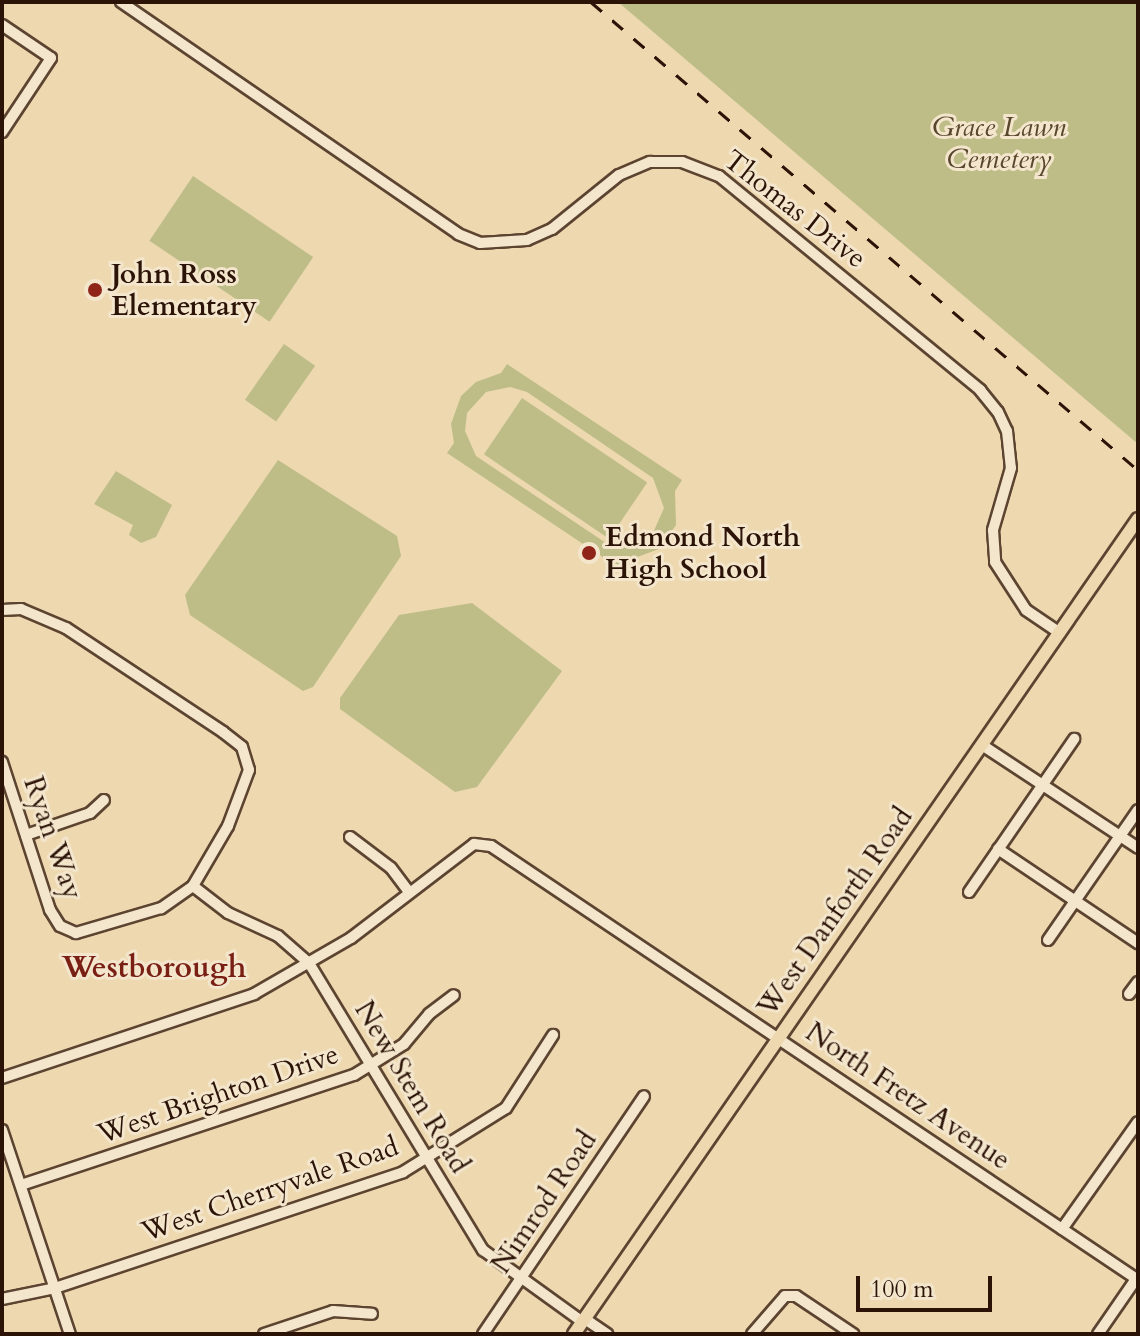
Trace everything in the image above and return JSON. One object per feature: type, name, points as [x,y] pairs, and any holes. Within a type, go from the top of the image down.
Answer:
[{"type":"main road","name":"West Danforth Road","points":[[574,1334],[777,1036],[1138,519]]},
{"type":"street","name":"Thomas Drive","points":[[121,2],[458,234],[480,243],[527,240],[552,229],[619,175],[650,162],[682,162],[719,176],[980,390],[998,412],[1007,431],[1011,468],[993,530],[995,562],[1018,601],[1060,633]]},
{"type":"street","points":[[2,25],[51,58],[2,132]]},
{"type":"street","points":[[2,610],[21,609],[66,628],[242,747],[247,782],[209,865],[193,886]]},
{"type":"street","points":[[969,892],[1040,784],[1074,739]]},
{"type":"street","points":[[982,745],[1138,848]]},
{"type":"street","name":"Ryan Way","points":[[2,762],[54,918],[76,933],[161,908],[193,886]]},
{"type":"street","points":[[26,835],[90,813],[104,800]]},
{"type":"street","points":[[1048,940],[1138,810]]},
{"type":"street","points":[[2,1078],[232,1004],[309,963],[409,892],[391,868],[350,837]]},
{"type":"street","name":"North Fretz Avenue","points":[[409,892],[474,844],[491,846],[1137,1280]]},
{"type":"street","points":[[998,849],[1138,943]]},
{"type":"street","name":"New Stem Road","points":[[193,886],[228,913],[278,936],[309,963],[483,1250],[520,1281],[607,1334]]},
{"type":"street","points":[[1129,994],[1138,982]]},
{"type":"street","name":"West Brighton Drive","points":[[21,1185],[354,1075],[404,1044],[454,995]]},
{"type":"street","name":"West Cherryvale Road","points":[[2,1299],[55,1288],[375,1183],[428,1158],[506,1108],[553,1035]]},
{"type":"street","name":"Nimrod Road","points":[[483,1334],[644,1096]]},
{"type":"street","points":[[1062,1229],[1138,1122]]},
{"type":"street","points":[[2,1130],[70,1334]]},
{"type":"street","points":[[1098,1334],[1137,1280]]},
{"type":"street","points":[[752,1334],[785,1296],[796,1296],[853,1334]]},
{"type":"street","points":[[264,1334],[333,1311],[372,1314]]},
{"type":"green space","name":"Grace Lawn Cemetery","points":[[618,2],[1138,2],[1138,444]]},
{"type":"green space","points":[[193,176],[313,257],[270,322],[149,241]]},
{"type":"green space","points":[[284,344],[315,366],[276,421],[245,400]]},
{"type":"green space","points":[[507,364],[682,480],[675,491],[676,525],[659,549],[629,560],[622,570],[447,453],[454,443],[451,424],[461,396],[476,382],[501,373]],"holes":[[[510,387],[527,392],[653,478],[664,508],[653,533],[635,545],[609,545],[476,456],[465,431],[467,413],[486,392]]]},
{"type":"green space","points":[[522,398],[647,482],[609,539],[484,454]]},
{"type":"green space","points":[[278,460],[397,536],[401,556],[313,687],[303,691],[190,615],[185,595]]},
{"type":"green space","points":[[116,471],[172,505],[156,537],[141,543],[129,535],[133,525],[94,504]]},
{"type":"green space","points":[[472,603],[562,671],[477,787],[455,792],[340,709],[340,698],[399,615]]},
{"type":"railway","points":[[591,2],[1138,470]]},
{"type":"place","name":"John Ross Elementary","points":[[95,290]]},
{"type":"place","name":"Edmond North High School","points":[[589,553]]},
{"type":"district","name":"Westborough","points":[[154,968]]}]
